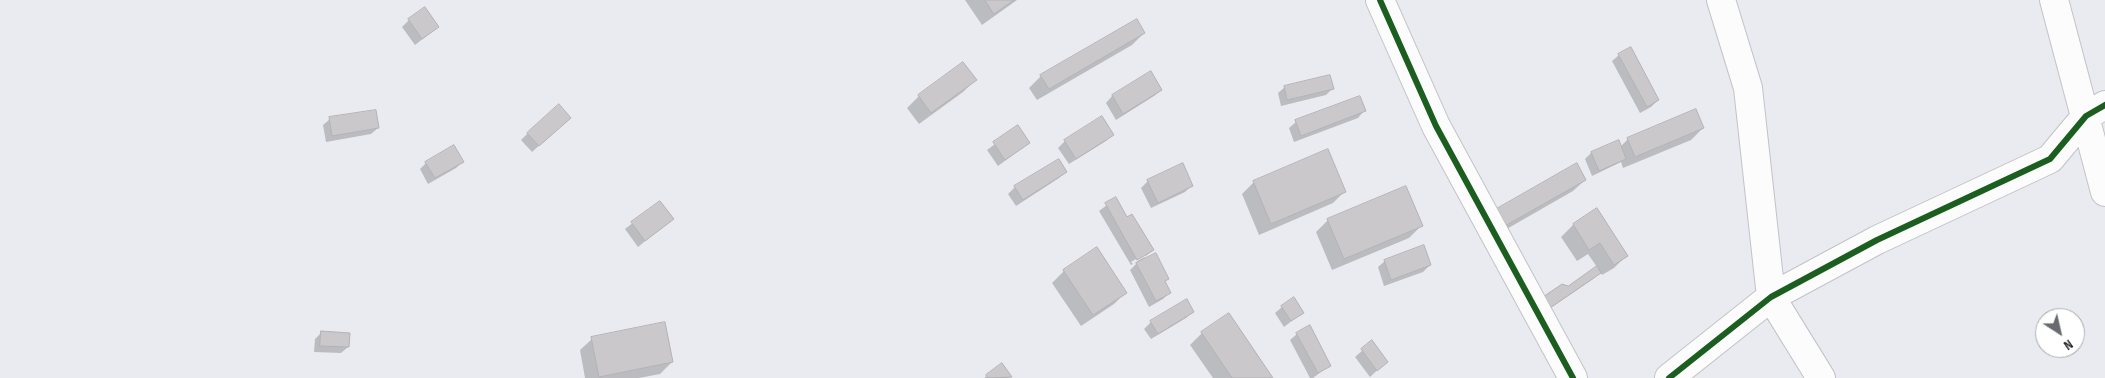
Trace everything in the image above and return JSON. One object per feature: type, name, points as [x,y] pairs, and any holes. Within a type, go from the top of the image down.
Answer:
[{"type":"street","points":[[1380,0],[1436,126],[1573,378]]},
{"type":"street","points":[[1721,0],[1748,88],[1771,297],[1821,378]]},
{"type":"street","points":[[2054,0],[2095,111],[2105,192]]},
{"type":"street","points":[[1669,378],[1771,297],[1877,240],[2050,159],[2095,111]]},
{"type":"building","points":[[985,0],[1014,0],[994,14]]},
{"type":"building","points":[[425,7],[439,27],[422,39],[408,19]]},
{"type":"building","points":[[1137,19],[1145,33],[1049,89],[1040,75]]},
{"type":"building","points":[[1631,47],[1659,100],[1647,107],[1618,54]]},
{"type":"building","points":[[963,62],[977,80],[931,113],[918,95]]},
{"type":"building","points":[[1151,71],[1162,90],[1123,114],[1112,95]]},
{"type":"building","points":[[1330,75],[1334,89],[1287,100],[1284,86]]},
{"type":"building","points":[[1360,96],[1366,111],[1301,136],[1295,120]]},
{"type":"building","points":[[559,104],[571,118],[539,146],[527,133]]},
{"type":"building","points":[[1696,109],[1704,128],[1635,157],[1627,138]]},
{"type":"building","points":[[376,110],[379,128],[332,136],[329,117]]},
{"type":"building","points":[[1102,116],[1114,135],[1076,159],[1064,140]]},
{"type":"building","points":[[1018,125],[1030,143],[1005,160],[993,142]]},
{"type":"building","points":[[1619,140],[1626,159],[1599,171],[1591,152]]},
{"type":"building","points":[[454,145],[464,162],[435,178],[425,162]]},
{"type":"building","points":[[1328,149],[1346,192],[1271,224],[1253,181]]},
{"type":"building","points":[[1059,159],[1067,172],[1023,200],[1014,186]]},
{"type":"building","points":[[1183,163],[1193,186],[1158,203],[1147,180]]},
{"type":"building","points":[[1577,163],[1586,180],[1503,227],[1493,211]]},
{"type":"building","points":[[1406,186],[1423,226],[1344,259],[1327,219]]},
{"type":"building","points":[[1116,197],[1127,217],[1132,214],[1154,250],[1137,260],[1105,203]]},
{"type":"building","points":[[660,201],[674,219],[645,241],[631,222]]},
{"type":"building","points":[[1597,208],[1628,256],[1614,265],[1600,243],[1589,250],[1573,224]]},
{"type":"building","points":[[1424,245],[1431,265],[1391,280],[1384,260]]},
{"type":"building","points":[[1097,247],[1127,293],[1093,315],[1063,270]]},
{"type":"building","points":[[1156,253],[1169,279],[1165,281],[1171,293],[1156,301],[1136,263]]},
{"type":"building","points":[[1597,266],[1601,273],[1550,308],[1543,297],[1562,284],[1568,286]]},
{"type":"building","points":[[1294,297],[1304,313],[1291,321],[1281,306]]},
{"type":"building","points":[[1187,299],[1194,312],[1158,334],[1150,321]]},
{"type":"building","points":[[1229,313],[1273,378],[1232,378],[1201,332]]},
{"type":"building","points":[[665,322],[673,362],[599,377],[591,337]]},
{"type":"building","points":[[1310,325],[1331,366],[1318,373],[1296,333]]},
{"type":"building","points":[[321,331],[350,333],[349,347],[320,346]]},
{"type":"building","points":[[1372,340],[1388,362],[1377,371],[1361,349]]},
{"type":"building","points":[[1002,363],[1012,377],[988,378],[986,375]]},
{"type":"cycle path","points":[[1380,0],[1436,126],[1573,378]]},
{"type":"cycle path","points":[[1669,378],[1771,297],[1877,240],[2050,159],[2086,116],[2105,105]]}]
